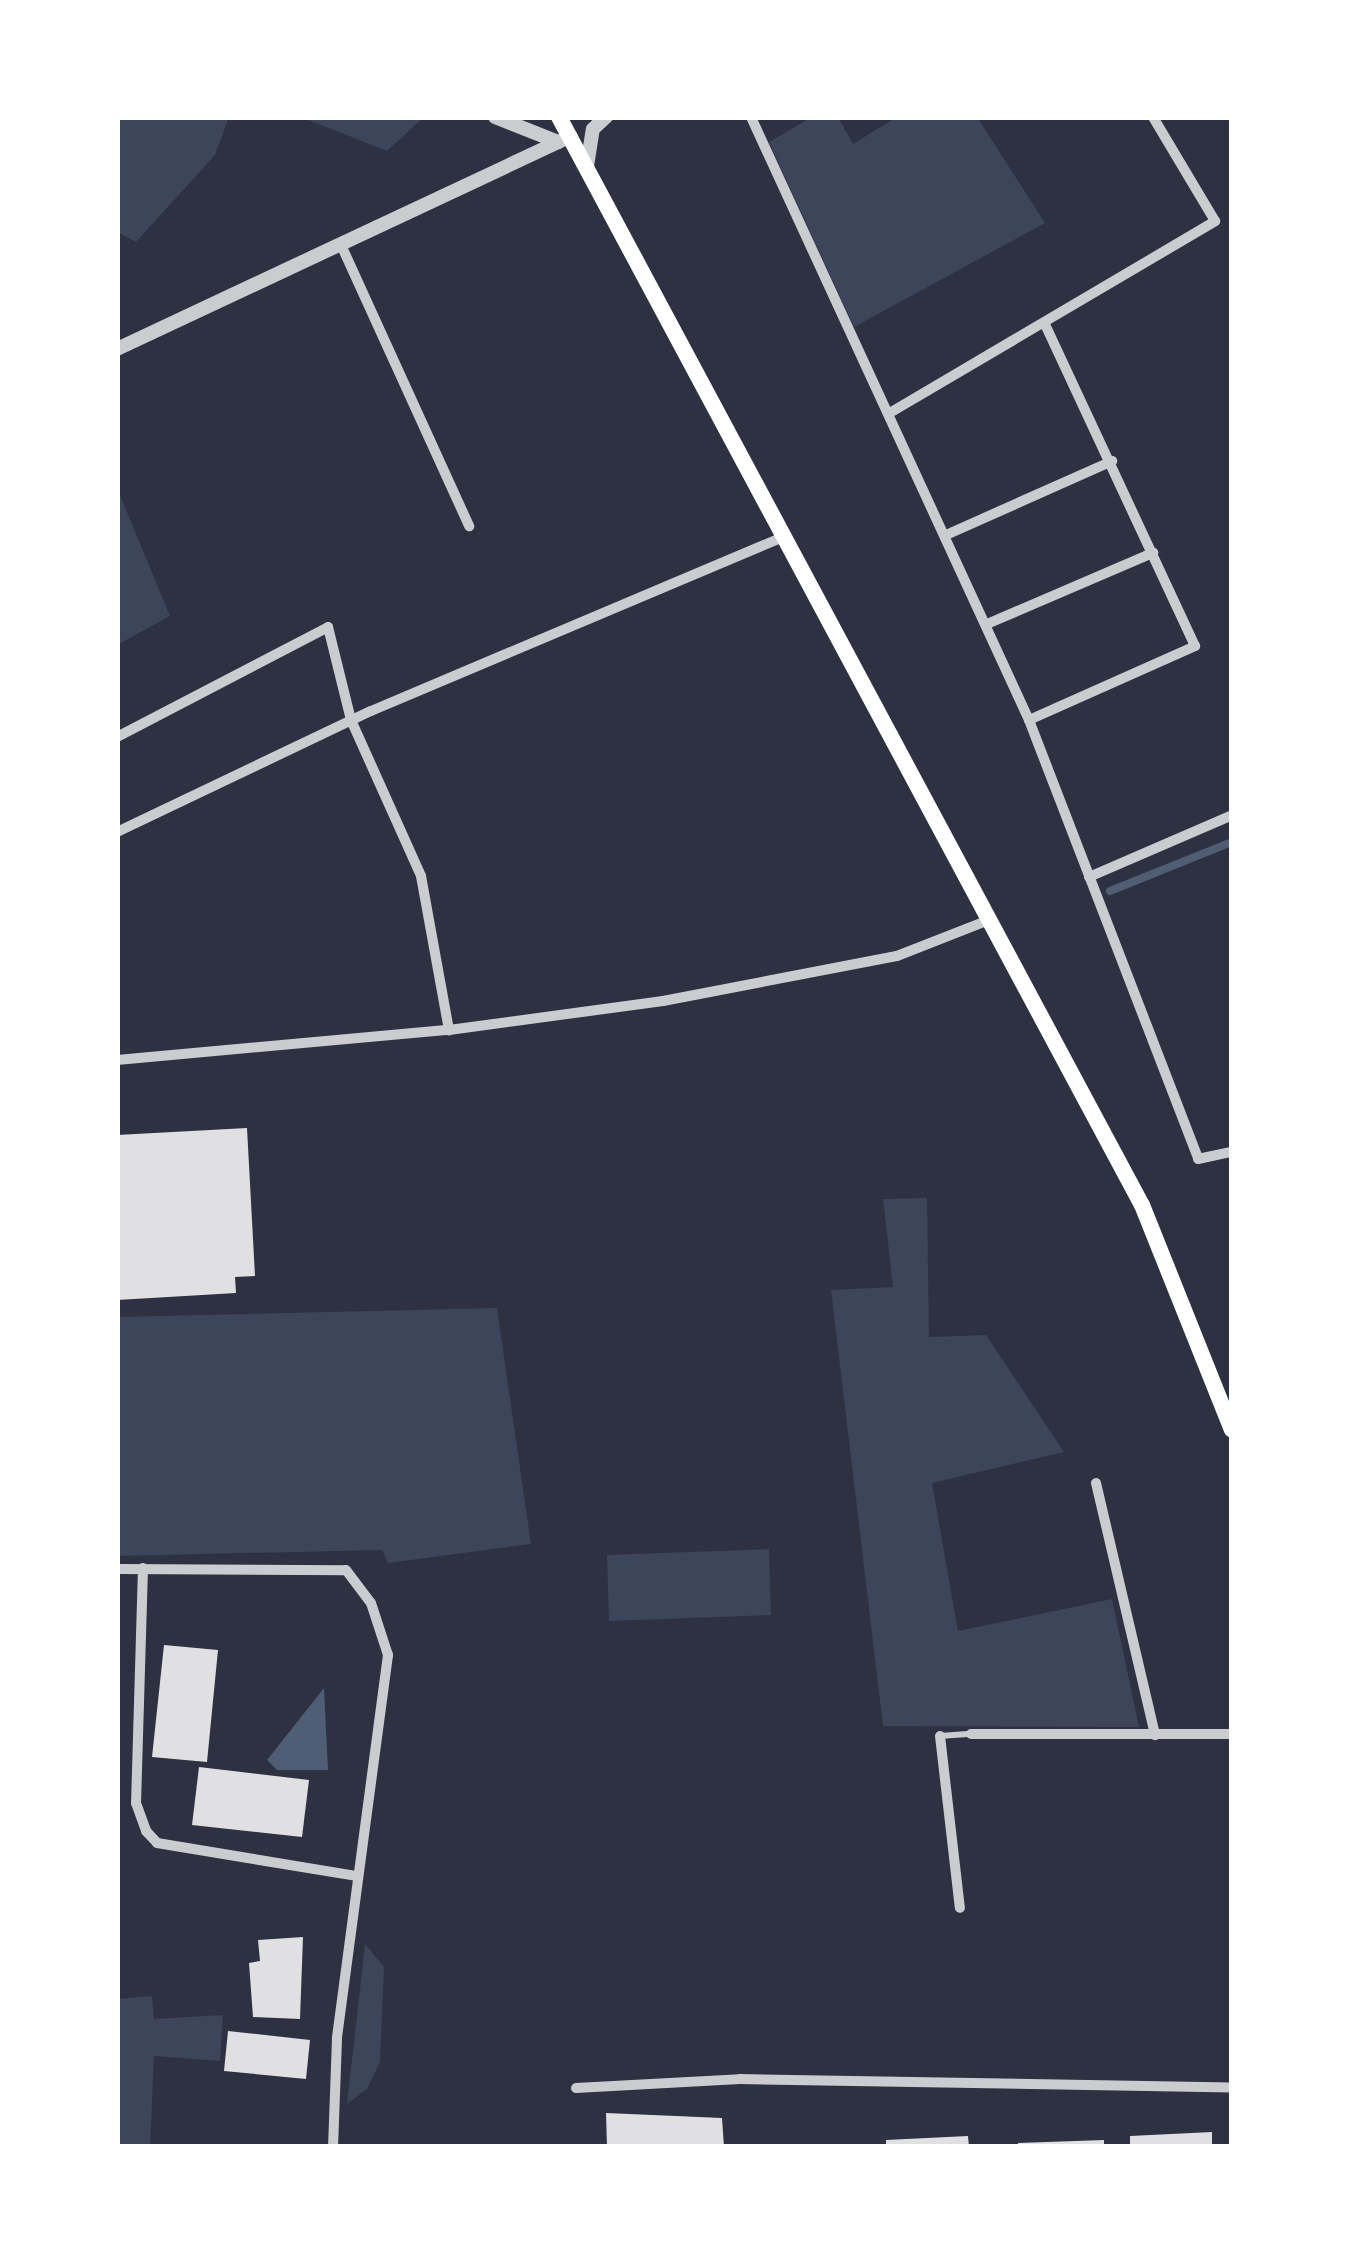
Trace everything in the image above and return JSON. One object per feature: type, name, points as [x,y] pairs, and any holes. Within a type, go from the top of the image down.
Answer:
[{"type":"main road","points":[[559,117],[565,139],[587,166],[1142,1205],[1232,1430]]},
{"type":"street","points":[[495,117],[565,139]]},
{"type":"street","points":[[587,166],[593,129],[606,117]]},
{"type":"street","points":[[751,117],[892,411],[1029,720],[1198,1159],[1232,1152]]},
{"type":"street","points":[[892,411],[1215,221],[1153,117]]},
{"type":"street","points":[[117,349],[565,139]]},
{"type":"street","points":[[342,247],[469,526]]},
{"type":"street","points":[[1029,720],[1195,646],[1045,324]]},
{"type":"street","points":[[946,535],[1112,460]]},
{"type":"street","points":[[117,832],[351,720],[784,536]]},
{"type":"street","points":[[987,624],[1153,554]]},
{"type":"street","points":[[117,737],[328,627],[351,720],[422,876],[449,1030]]},
{"type":"street","points":[[1089,877],[1232,814]]},
{"type":"street","points":[[117,1060],[449,1030],[800,977],[897,956],[989,920]]},
{"type":"street","points":[[1096,1483],[1155,1735]]},
{"type":"street","points":[[117,1569],[284,1566],[346,1570],[360,1579],[388,1655],[357,1876],[333,2147]]},
{"type":"street","points":[[143,1568],[136,1803],[146,1831],[158,1843],[357,1876]]},
{"type":"street","points":[[971,1734],[1232,1734]]},
{"type":"street","points":[[940,1736],[960,1908]]},
{"type":"street","points":[[576,2088],[763,2079],[1232,2088]]},
{"type":"lane","points":[[940,1736],[971,1734]]},
{"type":"shaded area","points":[[117,117],[229,117],[215,155],[136,242],[117,232]]},
{"type":"shaded area","points":[[301,117],[424,117],[387,151]]},
{"type":"shaded area","points":[[812,117],[838,117],[853,144],[897,117],[977,117],[1045,223],[854,327],[769,142]]},
{"type":"shaded area","points":[[117,488],[170,616],[117,645]]},
{"type":"shaded area","points":[[927,1198],[929,1337],[986,1335],[1064,1452],[932,1483],[958,1631],[1112,1599],[1139,1727],[883,1726],[831,1290],[893,1287],[883,1199]]},
{"type":"shaded area","points":[[497,1308],[531,1544],[388,1563],[382,1550],[117,1556],[117,1317]]},
{"type":"shaded area","points":[[769,1549],[771,1615],[609,1621],[607,1555]]},
{"type":"shaded area","points":[[324,1688],[328,1770],[277,1770],[267,1760]]},
{"type":"shaded area","points":[[365,1944],[384,1967],[380,2062],[367,2089],[347,2104]]},
{"type":"shaded area","points":[[152,1996],[154,2019],[223,2015],[220,2061],[154,2056],[150,2147],[117,2147],[117,1999]]},
{"type":"building","points":[[247,1128],[255,1276],[235,1277],[236,1293],[117,1300],[117,1135]]},
{"type":"building","points":[[164,1645],[218,1650],[207,1762],[152,1757]]},
{"type":"building","points":[[199,1767],[309,1780],[302,1837],[192,1825]]},
{"type":"building","points":[[303,1937],[300,2019],[253,2017],[249,1963],[260,1961],[258,1940]]},
{"type":"building","points":[[228,2031],[310,2040],[306,2079],[224,2071]]},
{"type":"building","points":[[606,2113],[722,2118],[724,2147],[607,2147]]},
{"type":"building","points":[[1212,2132],[1212,2147],[1130,2147],[1130,2136]]},
{"type":"building","points":[[968,2136],[969,2147],[886,2147],[886,2140]]},
{"type":"building","points":[[1104,2140],[1104,2147],[1018,2147],[1018,2143]]},
{"type":"waterway","points":[[1110,891],[1232,842]]}]
